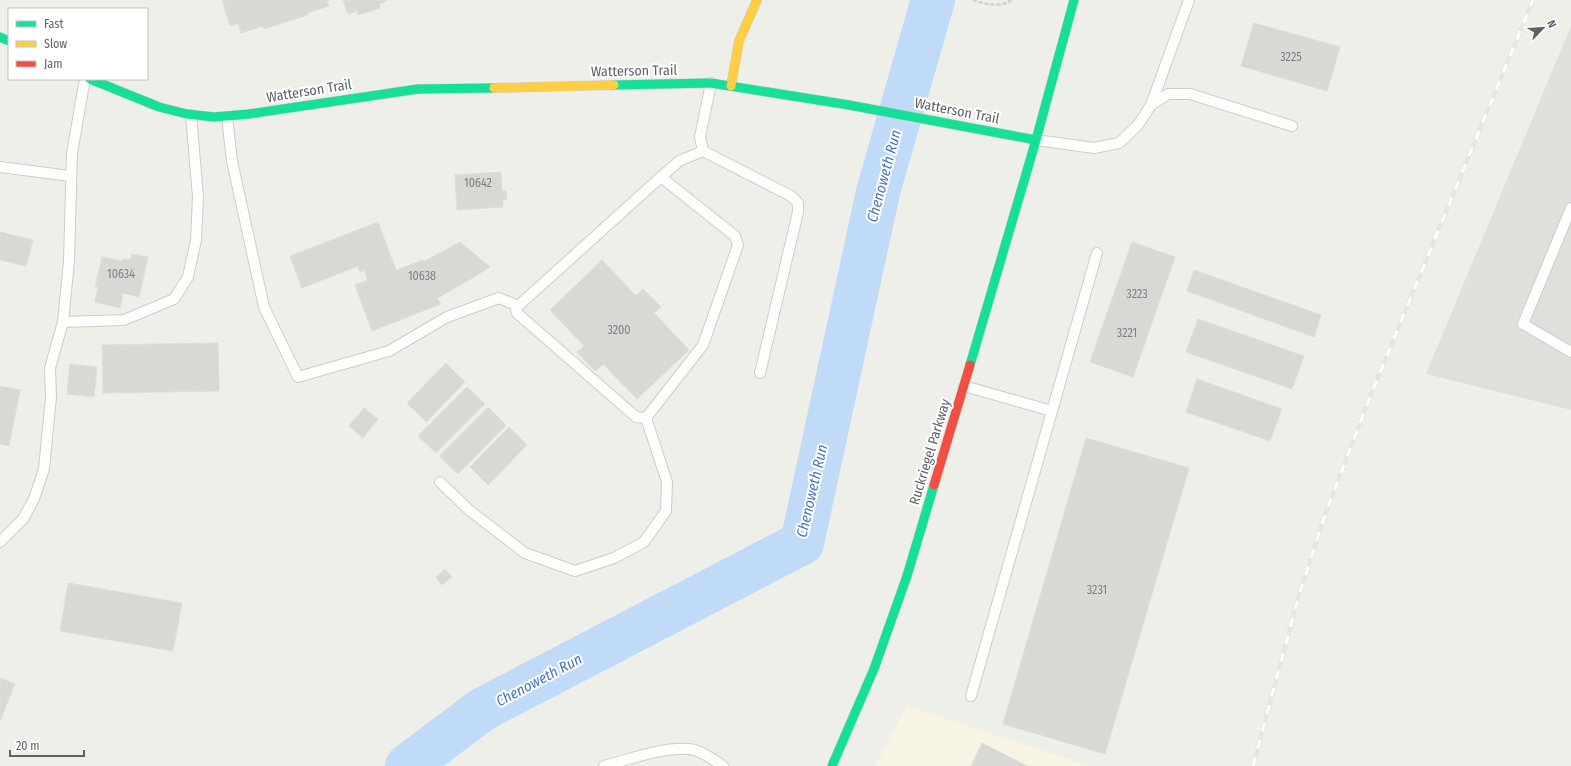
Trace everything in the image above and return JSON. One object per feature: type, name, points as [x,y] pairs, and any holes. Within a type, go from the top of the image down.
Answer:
[{"type":"main road","points":[[731,86],[738,41],[757,0]]},
{"type":"main road","points":[[1036,140],[1074,0]]},
{"type":"main road","name":"Watterson Trail","points":[[92,80],[147,103],[174,112],[202,116],[227,117],[248,115],[340,99],[430,87],[455,89],[711,83],[849,105],[1036,140]]},
{"type":"main road","name":"Ruckriegel Parkway","points":[[832,766],[874,669],[907,576],[1036,140]]},
{"type":"lane","points":[[1036,140],[1094,148],[1119,143],[1138,124],[1151,105],[1189,0]]},
{"type":"lane","points":[[0,542],[23,520],[34,499],[44,469],[51,397],[50,368],[63,322],[69,261],[70,176],[72,153],[85,80]]},
{"type":"lane","points":[[703,151],[700,137],[711,83]]},
{"type":"lane","points":[[1151,105],[1168,94],[1190,94],[1292,126]]},
{"type":"lane","points":[[63,322],[124,320],[174,299],[188,277],[196,240],[198,197],[191,114]]},
{"type":"lane","points":[[227,117],[232,161],[264,307],[298,377],[389,351],[447,317],[499,298],[518,306]]},
{"type":"lane","points":[[646,418],[636,418],[518,313],[516,309],[679,161],[703,151],[791,196],[798,203],[798,212],[760,373]]},
{"type":"lane","points":[[0,167],[70,176]]},
{"type":"lane","points":[[646,418],[703,345],[738,245],[735,236],[661,177]]},
{"type":"lane","points":[[1571,208],[1523,324],[1571,352]]},
{"type":"lane","points":[[971,696],[1097,253]]},
{"type":"lane","points":[[964,386],[1052,411]]},
{"type":"lane","points":[[440,482],[469,510],[525,553],[575,570],[614,558],[644,542],[666,511],[667,482],[646,418]]},
{"type":"lane","points":[[604,766],[665,751],[691,749],[713,759],[723,766]]},
{"type":"path","points":[[974,0],[995,5],[1008,2],[1010,0]]},
{"type":"shaded area","points":[[1571,26],[1571,410],[1426,374]]},
{"type":"shaded area","points":[[907,706],[1090,766],[875,766]]},
{"type":"building","points":[[222,0],[330,0],[327,1],[329,6],[307,13],[308,15],[264,29],[263,26],[241,33],[238,23],[230,26]]},
{"type":"building","points":[[343,0],[387,1],[379,4],[380,8],[358,15],[357,11],[348,14]]},
{"type":"building","points":[[1254,23],[1340,47],[1327,91],[1241,66]]},
{"type":"building","points":[[501,172],[502,191],[506,191],[507,200],[503,200],[503,207],[457,210],[455,175]]},
{"type":"building","points":[[378,222],[396,270],[423,260],[423,262],[460,242],[490,267],[437,298],[441,304],[372,331],[355,285],[368,280],[364,270],[360,272],[358,266],[302,288],[290,256]]},
{"type":"building","points":[[0,232],[33,240],[26,266],[0,260]]},
{"type":"building","points":[[1132,242],[1175,257],[1133,377],[1090,362]]},
{"type":"building","points":[[132,254],[148,257],[139,297],[123,293],[120,308],[95,302],[98,287],[95,287],[102,257],[122,261],[122,259],[130,260]]},
{"type":"building","points":[[602,260],[636,296],[643,289],[661,307],[654,313],[689,350],[637,399],[603,364],[595,371],[577,352],[584,346],[550,310]]},
{"type":"building","points":[[1194,270],[1321,315],[1314,337],[1187,291]]},
{"type":"building","points":[[1198,319],[1304,356],[1292,389],[1186,352]]},
{"type":"building","points":[[218,343],[219,391],[103,393],[102,345]]},
{"type":"building","points":[[446,363],[465,382],[426,422],[407,403]]},
{"type":"building","points":[[70,364],[97,367],[94,397],[67,394]]},
{"type":"building","points":[[1197,379],[1282,409],[1270,441],[1186,412]]},
{"type":"building","points":[[0,386],[20,390],[9,446],[0,444]]},
{"type":"building","points":[[467,387],[485,404],[436,453],[418,436]]},
{"type":"building","points":[[488,407],[506,425],[458,474],[439,456]]},
{"type":"building","points":[[364,408],[378,419],[363,438],[349,426]]},
{"type":"building","points":[[509,427],[527,445],[488,485],[470,467]]},
{"type":"building","points":[[1086,438],[1189,468],[1105,754],[1003,724]]},
{"type":"building","points":[[445,569],[452,577],[442,585],[436,577]]},
{"type":"building","points":[[68,583],[182,603],[173,651],[60,631]]},
{"type":"building","points":[[0,678],[15,684],[0,721]]},
{"type":"building","points":[[982,743],[1027,766],[971,766]]},
{"type":"waterway","name":"Chenoweth Run","points":[[407,766],[483,709],[802,543],[878,192],[933,0]]},
{"type":"railway","points":[[1253,766],[1299,595],[1325,515],[1370,397],[1533,0]]},
{"type":"traffic: fast","points":[[970,365],[1036,140],[1074,0]]},
{"type":"traffic: fast","points":[[0,37],[8,41]]},
{"type":"traffic: fast","points":[[92,80],[159,107],[187,114],[214,117],[249,114],[418,89],[494,88]]},
{"type":"traffic: fast","points":[[614,85],[711,83],[849,105],[1036,140]]},
{"type":"traffic: fast","points":[[832,766],[874,669],[907,576],[934,485]]},
{"type":"traffic: slow","points":[[731,86],[739,41],[757,0]]},
{"type":"traffic: slow","points":[[494,88],[614,85]]},
{"type":"traffic: jam","points":[[934,485],[970,365]]}]
